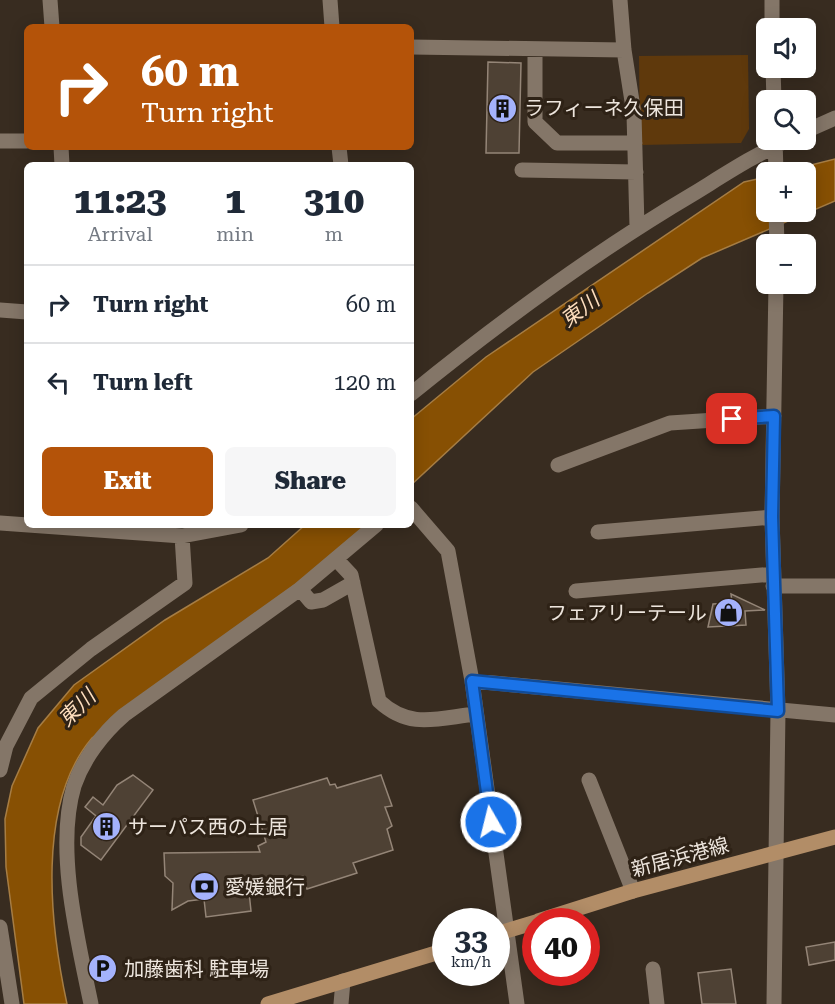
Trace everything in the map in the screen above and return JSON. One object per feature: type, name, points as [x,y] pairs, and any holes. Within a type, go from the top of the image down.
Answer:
[{"type":"main road","name":"新居浜港線","points":[[579,908],[633,891],[835,837]]},
{"type":"main road","points":[[268,1004],[432,954]]},
{"type":"street","points":[[50,0],[52,24]]},
{"type":"street","points":[[330,0],[332,24]]},
{"type":"street","points":[[620,0],[624,50],[634,114],[638,227]]},
{"type":"street","points":[[772,0],[772,18]]},
{"type":"street","points":[[414,47],[624,50]]},
{"type":"street","points":[[535,49],[535,122],[557,143],[635,143]]},
{"type":"street","points":[[816,127],[835,118]]},
{"type":"street","points":[[0,141],[24,141]]},
{"type":"street","points":[[414,392],[506,318],[638,227],[742,162],[778,151]]},
{"type":"street","points":[[522,170],[636,172]]},
{"type":"street","points":[[774,1004],[778,711],[772,517],[776,294]]},
{"type":"street","points":[[0,310],[24,312]]},
{"type":"street","points":[[558,465],[670,423],[774,416]]},
{"type":"street","points":[[414,511],[448,551],[472,681],[498,908]]},
{"type":"street","points":[[598,532],[772,517]]},
{"type":"street","points":[[0,523],[24,525]]},
{"type":"street","points":[[70,528],[182,536],[233,528]]},
{"type":"street","points":[[91,1004],[72,908],[68,862],[74,786],[89,755],[107,729],[124,715],[300,589],[373,528]]},
{"type":"street","points":[[0,770],[6,746],[30,698],[91,648],[185,584],[182,536]]},
{"type":"street","points":[[336,560],[351,575],[379,701],[392,713],[406,719],[476,714]]},
{"type":"street","points":[[576,591],[773,580],[835,586]]},
{"type":"street","points":[[300,589],[311,602],[333,595],[353,583]]},
{"type":"street","points":[[472,681],[835,715]]},
{"type":"street","points":[[589,780],[633,891]]},
{"type":"street","points":[[0,927],[12,1004]]},
{"type":"street","points":[[653,969],[657,1004]]},
{"type":"street","points":[[510,972],[517,1004]]},
{"type":"street","points":[[341,1004],[343,981]]},
{"type":"shaded area","points":[[748,55],[749,129],[741,143],[640,145],[639,56]]},
{"type":"water","points":[[835,159],[835,201],[816,209],[816,164]]},
{"type":"water","name":"東川","points":[[756,179],[756,222],[786,222],[702,258],[533,372],[414,482],[414,417],[486,357],[744,182]]},
{"type":"water","name":"東川","points":[[302,528],[363,528],[316,569],[92,738],[74,765],[62,796],[55,830],[52,866],[53,903],[56,938],[67,1004],[24,1004],[6,867],[5,819],[12,786],[38,728],[74,685],[165,620],[268,558]]},
{"type":"building","name":"ラフィーネ久保田","points":[[488,62],[521,63],[519,153],[486,153]]},
{"type":"building","name":"フェアリーテール","points":[[731,594],[765,610],[745,611],[746,625],[708,627],[713,604],[732,603]]},
{"type":"building","name":"サーパス西の土居","points":[[133,775],[153,790],[101,860],[81,845],[81,837],[96,816],[85,807],[93,797],[103,805],[117,785]]},
{"type":"building","points":[[381,775],[392,806],[385,807],[392,826],[387,829],[393,850],[353,863],[357,873],[307,889],[303,876],[249,892],[251,911],[206,917],[204,899],[188,901],[172,910],[173,883],[165,876],[164,853],[260,852],[258,846],[266,842],[253,800],[327,778],[330,785],[335,784],[337,788]]},
{"type":"building","points":[[835,942],[835,960],[809,965],[806,947]]},
{"type":"building","points":[[731,969],[736,1004],[702,1004],[698,973]]},
{"type":"place","name":"ラフィーネ久保田","points":[[503,108]]},
{"type":"place","name":"フェアリーテール","points":[[728,613]]},
{"type":"place","name":"サーパス西の土居","points":[[107,827]]},
{"type":"place","name":"愛媛銀行","points":[[204,887]]},
{"type":"place","name":"加藤歯科 駐車場","points":[[103,969]]},
{"type":"route","points":[[491,822],[472,681],[778,711],[772,517],[774,416],[732,419]]}]
